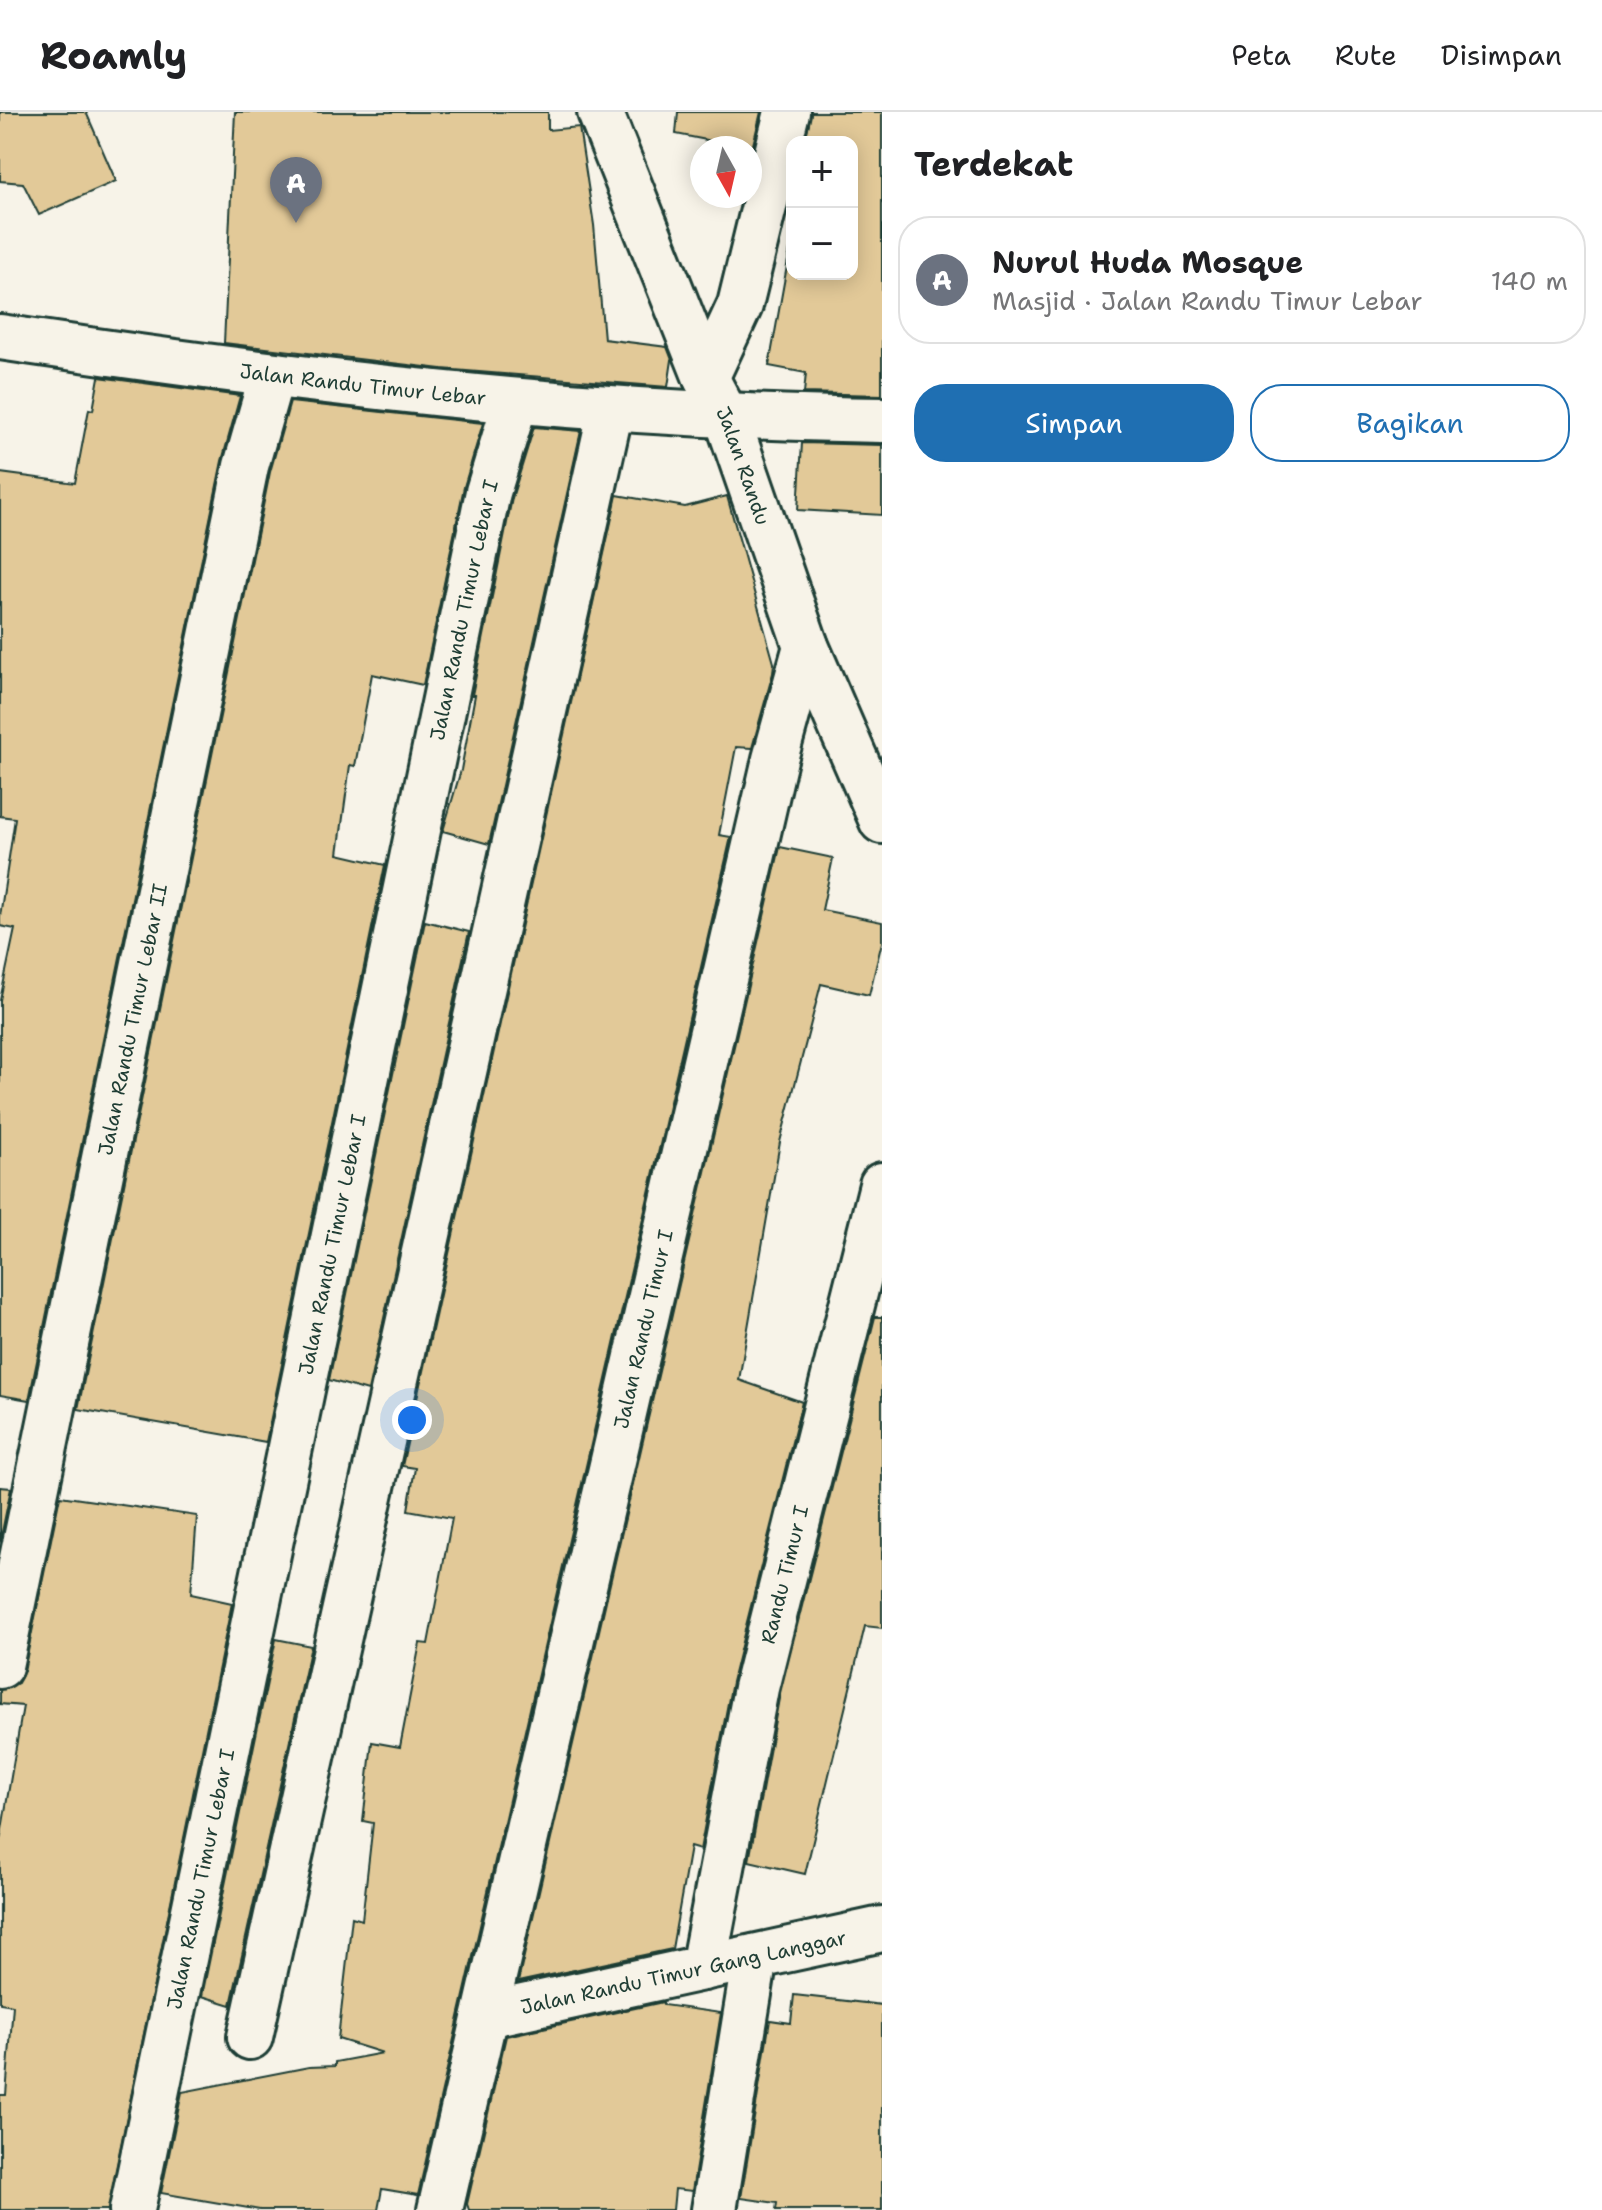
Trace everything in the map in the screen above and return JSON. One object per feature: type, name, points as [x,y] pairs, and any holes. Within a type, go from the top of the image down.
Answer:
[{"type":"street","name":"Jalan Randu","points":[[600,112],[706,378],[727,418],[806,646],[882,821]]},
{"type":"street","points":[[706,378],[740,305],[787,112]]},
{"type":"street","name":"Jalan Randu Timur Lebar","points":[[1,344],[515,403],[727,418],[882,420]]},
{"type":"street","name":"Jalan Randu Timur Lebar II","points":[[0,1666],[246,466],[272,375]]},
{"type":"street","name":"Jalan Randu Timur Lebar I","points":[[132,2210],[488,492],[515,403]]},
{"type":"street","points":[[250,2037],[611,409]]},
{"type":"street","name":"Jalan Randu Timur I","points":[[440,2210],[775,759],[806,646]]},
{"type":"street","name":"Randu Timur I","points":[[703,1968],[756,1688],[882,1185]]},
{"type":"street","name":"Jalan Randu Timur Gang Langgar","points":[[486,2015],[882,1929]]},
{"type":"street","points":[[714,2210],[755,1957]]},
{"type":"building","points":[[0,112],[86,112],[116,181],[39,215],[23,183],[0,181]]},
{"type":"building","points":[[235,112],[548,112],[548,130],[579,127],[594,225],[604,339],[667,347],[672,360],[668,387],[442,369],[224,343]]},
{"type":"building","points":[[678,112],[761,112],[755,136],[690,137],[676,134]]},
{"type":"building","points":[[811,112],[882,112],[882,395],[804,393],[806,373],[769,366],[786,271],[786,280],[858,280],[858,136],[806,136]]},
{"type":"building","points":[[99,377],[240,396],[222,461],[29,1400],[0,1395],[0,1000],[15,929],[0,926],[0,916],[15,818],[0,816],[0,473],[75,483],[89,409],[93,410]]},
{"type":"building","points":[[290,402],[483,423],[464,487],[423,685],[372,674],[355,766],[350,765],[338,854],[385,865],[266,1442],[78,1409],[270,472]]},
{"type":"building","points":[[534,427],[581,431],[489,844],[443,831],[461,770],[475,695],[472,695],[512,498]]},
{"type":"building","points":[[802,443],[882,445],[882,515],[798,510]]},
{"type":"building","points":[[617,495],[685,507],[727,496],[774,663],[773,673],[752,748],[736,747],[719,835],[731,837],[418,2195],[382,2189],[378,2210],[260,2210],[161,2193],[182,2092],[309,2067],[335,2066],[335,2062],[383,2053],[338,2039],[352,1917],[362,1920],[373,1823],[363,1821],[372,1742],[400,1747],[420,1643],[428,1644],[452,1518],[408,1510],[415,1468],[402,1466]]},
{"type":"building","points":[[780,847],[833,858],[822,910],[882,922],[882,942],[869,995],[821,984],[780,1142],[739,1380],[802,1402],[732,1682],[700,1850],[690,1847],[672,1949],[518,1982]]},
{"type":"building","points":[[425,921],[469,932],[368,1391],[329,1380]]},
{"type":"building","points":[[875,1317],[882,1317],[882,1628],[865,1626],[805,1874],[749,1861],[780,1693]]},
{"type":"building","points":[[0,1487],[11,1488],[0,1542]]},
{"type":"building","points":[[60,1496],[197,1516],[191,1594],[232,1603],[108,2210],[0,2210],[0,2095],[6,2095],[13,2005],[0,2003],[0,1841],[23,1706],[0,1704],[0,1690],[18,1683],[24,1671]]},
{"type":"building","points":[[276,1639],[311,1646],[231,2005],[202,1996]]},
{"type":"building","points":[[794,1995],[882,2005],[882,2210],[776,2210],[777,2203],[741,2198],[770,2020],[791,2023]]},
{"type":"building","points":[[663,2002],[663,2005],[721,2013],[692,2191],[675,2189],[673,2210],[469,2210],[467,2204],[506,2036]]},
{"type":"place","name":"Nurul Huda Mosque","points":[[296,223]]}]
